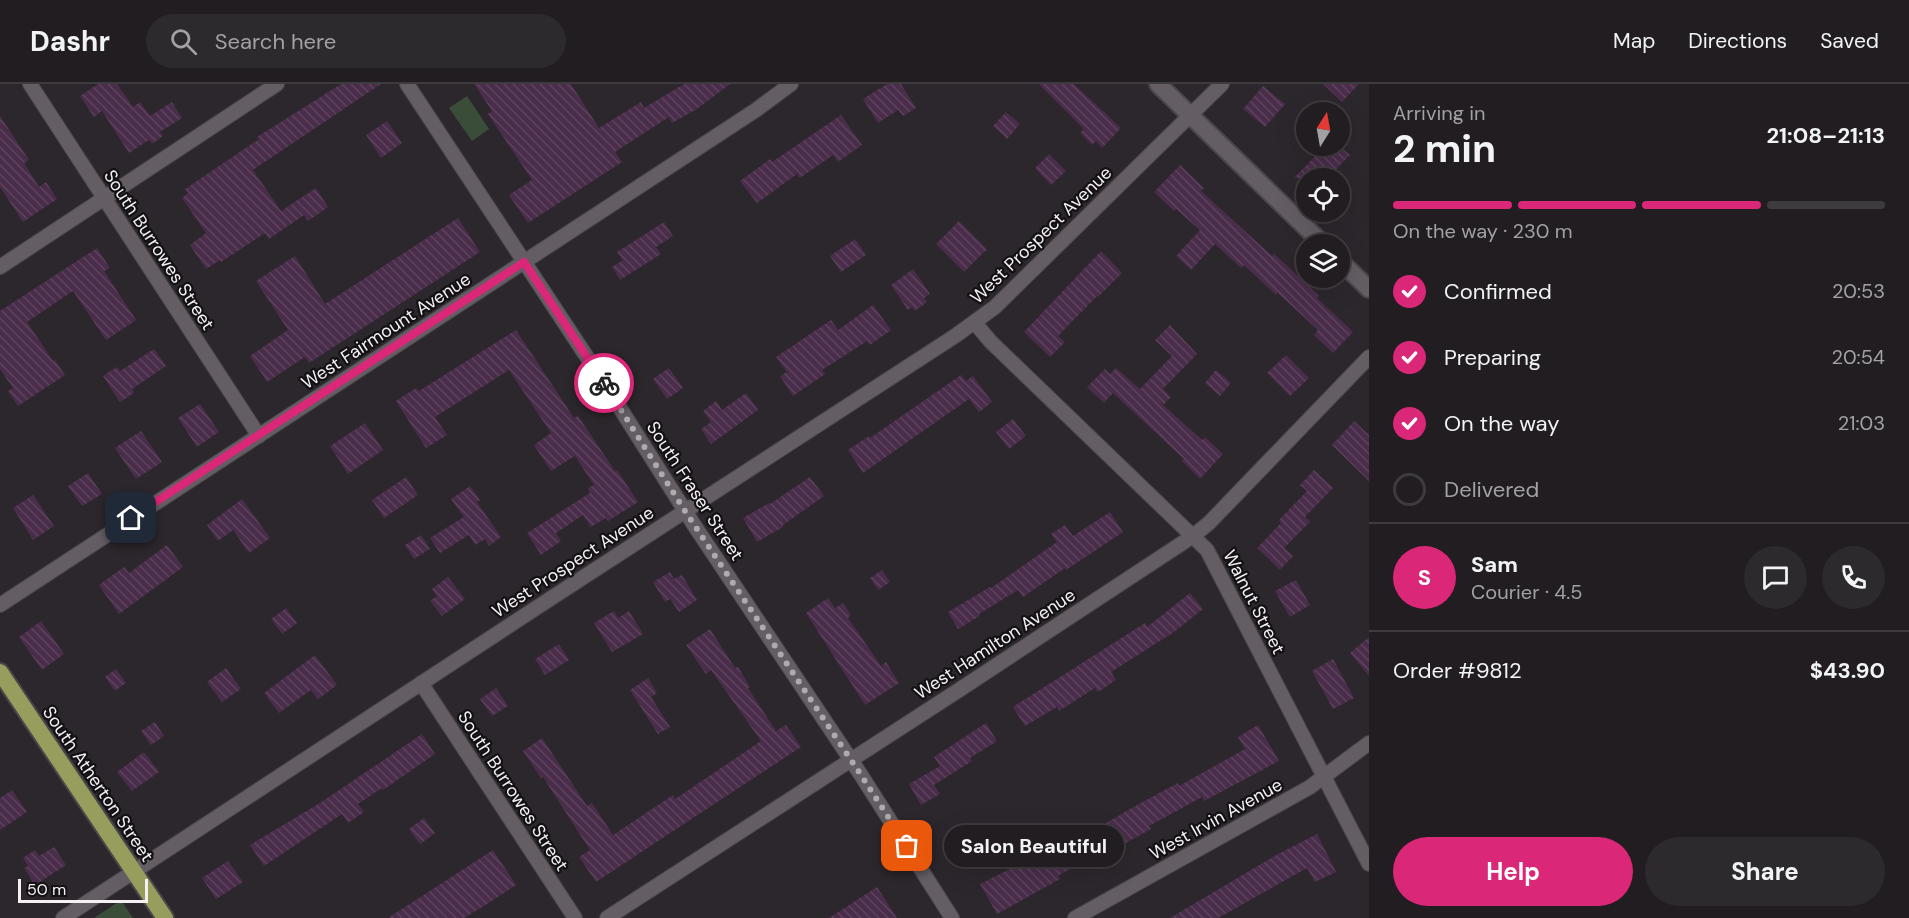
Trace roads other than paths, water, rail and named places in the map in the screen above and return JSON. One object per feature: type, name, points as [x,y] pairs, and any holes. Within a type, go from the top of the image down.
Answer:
[{"type":"main road","name":"South Atherton Street","points":[[0,672],[165,918]]},
{"type":"street","name":"South Burrowes Street","points":[[30,84],[259,436]]},
{"type":"street","points":[[0,267],[277,84]]},
{"type":"street","name":"South Fraser Street","points":[[407,84],[685,511],[851,759],[952,918]]},
{"type":"street","name":"West Fairmount Avenue","points":[[0,606],[756,110],[791,84]]},
{"type":"street","points":[[1158,84],[1313,234]]},
{"type":"street","name":"West Prospect Avenue","points":[[63,918],[956,336],[994,307],[1222,84]]},
{"type":"street","points":[[1350,271],[1369,289]]},
{"type":"street","name":"Walnut Street","points":[[974,322],[991,342],[1207,550],[1369,864]]},
{"type":"street","name":"West Hamilton Avenue","points":[[607,918],[1192,536],[1209,523],[1369,357]]},
{"type":"street","name":"South Burrowes Street","points":[[421,683],[575,918]]},
{"type":"street","name":"West Irvin Avenue","points":[[1075,918],[1324,778],[1369,744]]},
{"type":"place","name":"Salon Beautiful","points":[[907,846]]}]
